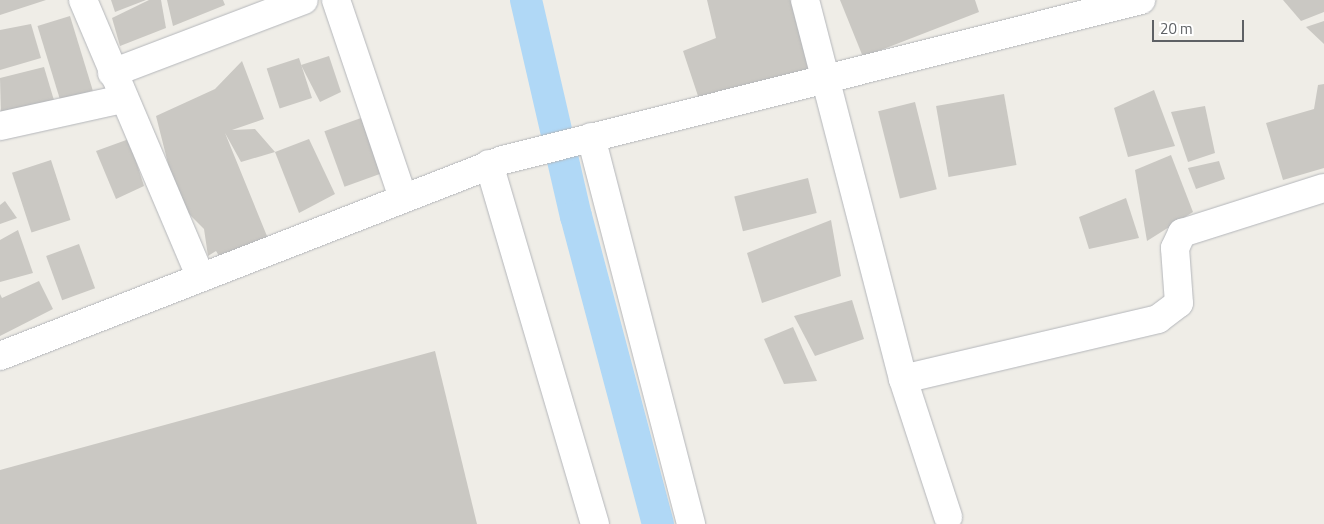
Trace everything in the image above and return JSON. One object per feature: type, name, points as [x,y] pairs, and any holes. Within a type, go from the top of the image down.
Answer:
[{"type":"street","points":[[83,0],[123,100],[200,275]]},
{"type":"street","points":[[112,73],[304,0]]},
{"type":"street","points":[[336,0],[403,198]]},
{"type":"street","points":[[805,0],[824,83],[903,379],[948,517]]},
{"type":"street","points":[[0,356],[200,275],[496,162],[585,139],[824,83],[1140,0]]},
{"type":"street","points":[[0,126],[123,100]]},
{"type":"street","points":[[585,139],[691,524]]},
{"type":"street","points":[[496,162],[595,524]]},
{"type":"street","points":[[903,379],[1158,319],[1180,298],[1175,248],[1182,233],[1324,188]]},
{"type":"building","points":[[0,0],[46,0],[0,15]]},
{"type":"building","points":[[111,0],[146,0],[115,12]]},
{"type":"building","points":[[149,0],[161,0],[166,28],[120,46],[112,18]]},
{"type":"building","points":[[167,0],[223,0],[225,5],[173,26]]},
{"type":"building","points":[[707,0],[791,0],[811,76],[700,102],[683,51],[716,38]]},
{"type":"building","points":[[840,0],[975,0],[979,12],[863,57]]},
{"type":"building","points":[[1283,0],[1324,0],[1324,12],[1301,21]]},
{"type":"building","points":[[70,16],[93,91],[60,101],[37,26]]},
{"type":"building","points":[[1324,21],[1324,44],[1306,27]]},
{"type":"building","points":[[31,24],[41,58],[0,70],[0,30]]},
{"type":"building","points":[[329,56],[341,92],[320,102],[301,65]]},
{"type":"building","points":[[299,58],[312,98],[280,108],[267,69]]},
{"type":"building","points":[[242,61],[264,119],[232,130],[255,129],[275,152],[241,162],[225,133],[269,241],[221,259],[216,251],[208,256],[204,229],[178,203],[156,116],[215,89]]},
{"type":"building","points":[[44,67],[56,107],[1,116],[0,78]]},
{"type":"building","points":[[1324,84],[1324,168],[1283,180],[1266,123],[1314,109],[1318,85]]},
{"type":"building","points":[[1154,90],[1175,146],[1128,157],[1114,108]]},
{"type":"building","points":[[1004,94],[1017,165],[949,177],[936,106]]},
{"type":"building","points":[[915,102],[937,189],[900,199],[878,111]]},
{"type":"building","points":[[1205,106],[1215,153],[1188,162],[1171,112]]},
{"type":"building","points":[[361,118],[381,173],[345,187],[324,131]]},
{"type":"building","points":[[129,139],[144,186],[116,199],[96,151]]},
{"type":"building","points":[[309,139],[335,194],[299,213],[275,152]]},
{"type":"building","points":[[1171,155],[1193,212],[1147,241],[1135,170]]},
{"type":"building","points":[[51,160],[70,220],[31,233],[12,173]]},
{"type":"building","points":[[1219,161],[1225,179],[1196,189],[1188,168]]},
{"type":"building","points":[[808,178],[817,213],[743,231],[734,196]]},
{"type":"building","points":[[1126,198],[1139,238],[1089,249],[1079,217]]},
{"type":"building","points":[[5,201],[17,218],[0,224],[0,205]]},
{"type":"building","points":[[831,220],[841,276],[762,303],[747,253]]},
{"type":"building","points":[[18,230],[33,273],[0,282],[0,240]]},
{"type":"building","points":[[79,244],[95,288],[62,300],[46,256]]},
{"type":"building","points":[[39,281],[53,309],[0,336],[0,294],[2,298]]},
{"type":"building","points":[[852,300],[864,339],[815,356],[794,316]]},
{"type":"building","points":[[793,327],[817,381],[784,384],[764,339]]},
{"type":"building","points":[[435,351],[477,524],[0,524],[0,470]]},
{"type":"waterway","points":[[526,0],[576,216],[658,524]]}]
